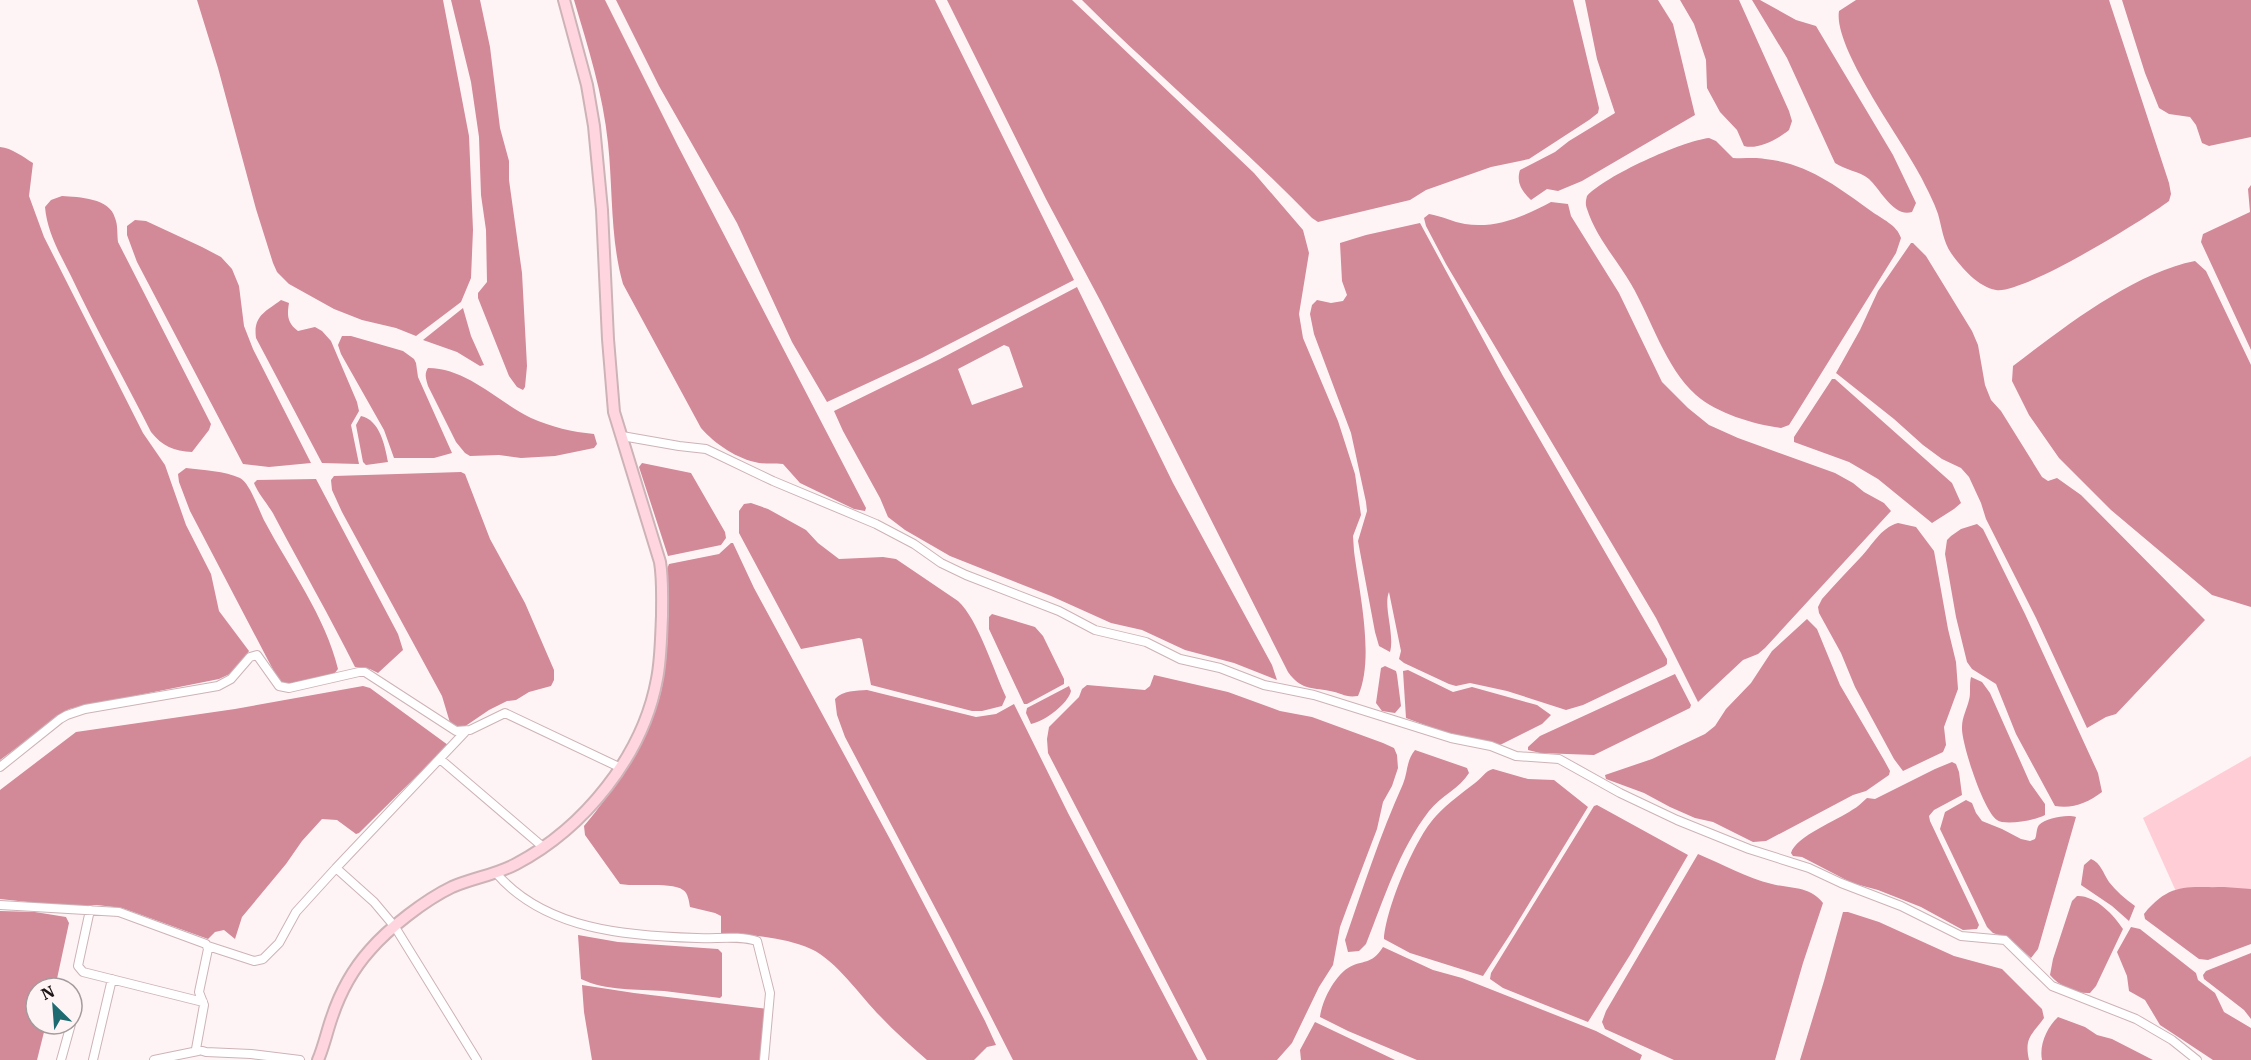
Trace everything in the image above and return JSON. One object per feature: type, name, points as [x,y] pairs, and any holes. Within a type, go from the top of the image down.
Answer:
[{"type":"street","points":[[318,1060],[332,1017],[354,971],[370,949],[441,892],[496,873],[543,847],[564,833],[591,808],[620,768],[637,737],[658,679],[662,582],[658,555],[616,420],[611,393],[602,210],[594,126],[587,85],[564,0]]},
{"type":"street","points":[[622,436],[706,449],[780,484],[886,529],[914,544],[941,563],[966,575],[1059,611],[1095,630],[1146,642],[1180,659],[1220,668],[1264,685],[1332,700],[1451,738],[1491,746],[1516,756],[1560,759],[1620,793],[1677,820],[1758,852],[1809,867],[1841,883],[1901,906],[1961,936],[2005,940],[2052,986],[2136,1019],[2172,1040],[2197,1060]]},
{"type":"street","points":[[0,766],[67,714],[218,686],[231,679],[250,657],[257,654],[279,686],[290,688],[365,672],[456,731],[465,732]]},
{"type":"street","points":[[0,905],[119,912],[254,961],[263,959],[279,943],[296,912],[465,732],[505,713],[620,768]]},
{"type":"street","points":[[440,759],[543,847]]},
{"type":"street","points":[[336,868],[374,902],[395,927],[477,1060]]},
{"type":"street","points":[[496,873],[510,889],[523,899],[554,915],[607,930],[646,937],[757,941],[770,993],[764,1060]]},
{"type":"street","points":[[90,910],[78,966],[83,972],[203,1002]]},
{"type":"street","points":[[198,1051],[195,1045],[204,1005],[199,992],[208,946]]},
{"type":"street","points":[[93,1060],[112,979]]},
{"type":"street","points":[[61,1060],[68,1036]]},
{"type":"street","points":[[154,1060],[198,1051],[234,1057],[300,1060]]},
{"type":"shaded area","points":[[197,0],[443,0],[469,136],[473,230],[471,278],[461,302],[416,336],[334,309],[289,284],[277,272],[256,209]]},
{"type":"shaded area","points":[[451,0],[480,0],[490,47],[500,128],[509,161],[509,180],[522,273],[527,366],[523,390],[517,387],[509,376],[478,298],[478,293],[487,282],[486,230],[481,195],[479,137],[471,82]]},
{"type":"shaded area","points":[[574,0],[605,0],[866,508],[865,511],[854,509],[800,483],[783,464],[759,463],[735,454],[713,440],[701,428],[623,284],[614,232],[610,160],[603,107]]},
{"type":"shaded area","points":[[616,0],[935,0],[1074,280],[922,358],[827,402],[792,342],[737,223],[659,86]]},
{"type":"shaded area","points":[[947,0],[1072,0],[1254,173],[1303,230],[1309,253],[1299,314],[1303,338],[1338,421],[1355,474],[1361,515],[1353,536],[1366,644],[1363,681],[1358,696],[1347,696],[1306,687],[1297,682],[1288,672]]},
{"type":"shaded area","points":[[1082,0],[1573,0],[1599,108],[1598,113],[1529,159],[1491,167],[1426,190],[1410,200],[1318,222]]},
{"type":"shaded area","points":[[1585,0],[1658,0],[1673,24],[1695,115],[1582,181],[1558,191],[1547,189],[1531,200],[1521,186],[1520,170],[1555,152],[1615,113],[1597,59]]},
{"type":"shaded area","points":[[1680,0],[1739,0],[1789,111],[1792,121],[1789,130],[1761,145],[1744,146],[1737,130],[1720,112],[1707,88],[1706,60],[1694,24]]},
{"type":"shaded area","points":[[1752,0],[1760,0],[1796,20],[1816,26],[1893,155],[1916,203],[1912,212],[1899,211],[1888,202],[1869,179],[1835,163],[1787,58]]},
{"type":"shaded area","points":[[1856,0],[2109,0],[2169,183],[2171,194],[2169,201],[2110,239],[2030,281],[1996,290],[1976,281],[1948,248],[1936,209],[1921,177],[1857,70],[1847,47],[1840,27],[1839,11]]},
{"type":"shaded area","points":[[2122,0],[2251,0],[2251,137],[2209,146],[2202,143],[2196,125],[2190,117],[2169,114],[2159,108],[2145,73]]},
{"type":"shaded area","points":[[1709,138],[1716,141],[1733,158],[1780,161],[1808,171],[1846,193],[1889,223],[1901,238],[1896,253],[1796,414],[1789,425],[1781,428],[1759,424],[1725,413],[1705,402],[1685,384],[1667,357],[1639,298],[1607,248],[1586,207],[1587,196],[1626,170],[1663,152]]},
{"type":"shaded area","points":[[0,147],[13,151],[33,163],[29,196],[44,237],[143,433],[165,465],[186,525],[211,574],[219,611],[249,651],[236,671],[219,679],[69,709],[0,760]]},
{"type":"shaded area","points":[[2251,185],[2251,350],[2201,242],[2203,234],[2250,212],[2248,189]]},
{"type":"shaded area","points":[[62,196],[93,200],[107,206],[112,211],[117,224],[118,242],[211,424],[192,452],[169,447],[151,432],[90,315],[58,251],[48,225],[45,207],[51,200]]},
{"type":"shaded area","points":[[1551,202],[1568,204],[1571,216],[1619,293],[1662,382],[1688,408],[1709,425],[1738,438],[1835,473],[1884,503],[1891,511],[1765,648],[1758,654],[1743,660],[1698,702],[1656,618],[1446,264],[1424,218],[1429,214],[1465,224],[1487,225],[1510,220]]},
{"type":"shaded area","points":[[135,220],[146,221],[202,247],[221,257],[232,269],[239,286],[244,326],[253,349],[311,463],[269,467],[243,464],[137,262],[127,235],[127,226]]},
{"type":"shaded area","points":[[1420,223],[1503,376],[1667,659],[1665,666],[1583,705],[1566,710],[1507,691],[1470,683],[1456,686],[1404,663],[1399,659],[1401,651],[1389,592],[1387,605],[1391,637],[1390,652],[1379,646],[1358,541],[1367,511],[1366,502],[1351,433],[1314,334],[1310,314],[1312,305],[1317,300],[1331,303],[1343,301],[1347,295],[1342,281],[1340,243]]},
{"type":"shaded area","points":[[1911,243],[1926,256],[1972,331],[1978,345],[1985,385],[1991,400],[2001,411],[2042,477],[2048,481],[2057,478],[2081,495],[2205,620],[2116,714],[2087,728],[2036,618],[1986,519],[1969,477],[1961,468],[1942,459],[1923,445],[1836,373],[1878,291]]},
{"type":"shaded area","points":[[2195,261],[2206,271],[2251,365],[2251,607],[2212,595],[2111,510],[2059,458],[2029,415],[2012,381],[2013,366],[2076,319],[2123,289],[2147,277],[2171,267]]},
{"type":"shaded area","points":[[1077,287],[1173,483],[1272,665],[1277,680],[1234,663],[1185,650],[1142,630],[1111,623],[1051,596],[950,556],[905,530],[888,517],[834,411],[940,359]],"holes":[[[1004,345],[1009,347],[1023,387],[972,405],[958,369]]]},
{"type":"shaded area","points":[[281,300],[289,303],[289,318],[298,331],[315,327],[331,341],[357,402],[359,411],[351,425],[359,464],[322,463],[256,338],[258,319]]},
{"type":"shaded area","points":[[463,308],[471,336],[484,365],[480,366],[457,352],[423,340]]},
{"type":"shaded area","points":[[342,336],[351,336],[403,351],[414,359],[418,377],[452,453],[434,458],[394,458],[384,430],[341,354],[338,345]]},
{"type":"shaded area","points":[[428,368],[442,369],[469,380],[531,418],[562,429],[594,434],[597,444],[594,448],[555,456],[521,458],[499,455],[470,456],[456,442],[428,386],[426,374]]},
{"type":"shaded area","points":[[1832,379],[1835,379],[1952,483],[1961,503],[1932,523],[1878,479],[1849,462],[1794,442],[1794,437]]},
{"type":"shaded area","points":[[361,416],[367,418],[377,428],[388,462],[366,465],[363,462],[356,425]]},
{"type":"shaded area","points":[[642,463],[691,473],[725,532],[726,538],[721,545],[668,556],[639,467]]},
{"type":"shaded area","points":[[186,468],[228,474],[240,478],[247,485],[325,630],[338,669],[334,674],[286,685],[280,683],[190,511],[178,474]]},
{"type":"shaded area","points":[[461,472],[465,474],[490,539],[525,603],[554,670],[554,680],[551,686],[529,692],[516,700],[507,701],[464,727],[456,729],[451,726],[442,696],[342,512],[332,490],[331,480],[334,476]]},
{"type":"shaded area","points":[[316,479],[398,634],[403,650],[378,673],[370,669],[355,667],[274,514],[254,483],[257,480]]},
{"type":"shaded area","points":[[751,503],[768,509],[806,530],[818,543],[839,559],[883,557],[896,559],[958,601],[972,620],[985,646],[1006,697],[1002,706],[972,711],[871,685],[862,639],[859,638],[801,649],[739,533],[739,511],[744,504]]},
{"type":"shaded area","points":[[1898,523],[1916,527],[1934,551],[1956,662],[1958,689],[1944,727],[1946,745],[1943,752],[1903,771],[1894,759],[1855,687],[1818,607],[1822,599],[1881,533]]},
{"type":"shaded area","points":[[1977,524],[1983,529],[2025,614],[2098,773],[2102,792],[2080,804],[2068,807],[2055,806],[2016,734],[1996,684],[1972,669],[1967,662],[1945,554],[1947,540],[1951,536],[1961,529]]},
{"type":"shaded area","points":[[731,543],[985,1021],[996,1045],[987,1047],[974,1060],[927,1060],[886,1022],[830,961],[811,949],[778,939],[721,933],[721,916],[690,907],[686,893],[678,888],[662,885],[620,884],[585,835],[584,826],[629,763],[656,709],[666,661],[667,569],[669,564],[719,554]]},
{"type":"shaded area","points":[[992,614],[1035,627],[1043,636],[1064,679],[1064,684],[1024,704],[989,629],[989,617]]},
{"type":"shaded area","points":[[1807,619],[1817,629],[1840,685],[1890,771],[1889,775],[1866,791],[1853,795],[1766,841],[1753,842],[1713,822],[1695,818],[1644,793],[1606,779],[1605,775],[1652,759],[1705,734],[1715,726],[1726,709],[1751,683],[1772,651]]},
{"type":"shaded area","points":[[1385,666],[1396,671],[1397,675],[1401,706],[1395,713],[1382,711],[1376,703],[1381,668]]},
{"type":"shaded area","points":[[1408,670],[1453,692],[1472,687],[1537,705],[1551,715],[1542,724],[1500,745],[1441,731],[1406,718],[1403,671]]},
{"type":"shaded area","points":[[1675,674],[1691,705],[1690,708],[1594,755],[1540,753],[1528,750],[1528,747],[1540,736]]},
{"type":"shaded area","points":[[1154,675],[1228,692],[1280,711],[1312,717],[1383,743],[1394,748],[1397,755],[1398,768],[1383,802],[1377,829],[1340,927],[1333,965],[1319,987],[1292,1043],[1277,1060],[1207,1060],[1048,753],[1049,727],[1079,697],[1082,689],[1087,685],[1145,690],[1150,686]]},
{"type":"shaded area","points":[[1971,677],[1982,682],[1990,693],[2030,783],[2045,804],[2045,815],[2021,822],[2001,822],[1986,804],[1974,776],[1963,735],[1962,723],[1970,697]]},
{"type":"shaded area","points":[[363,686],[370,688],[448,745],[359,833],[356,834],[337,820],[322,819],[242,917],[235,939],[224,930],[215,932],[208,939],[122,908],[97,905],[74,907],[0,899],[0,790],[76,732],[235,709]]},
{"type":"shaded area","points":[[1069,686],[1071,691],[1069,696],[1061,706],[1043,719],[1031,724],[1026,713],[1027,708]]},
{"type":"shaded area","points":[[867,690],[976,717],[996,714],[1014,704],[1068,813],[1198,1060],[1013,1060],[845,737],[837,715],[835,699],[846,692]]},
{"type":"shaded area","points":[[1415,750],[1467,768],[1469,773],[1429,811],[1418,826],[1393,875],[1366,944],[1359,951],[1348,952],[1345,940],[1379,842]]},
{"type":"shaded area","points":[[2251,756],[2251,931],[2201,947],[2143,818]]},
{"type":"shaded area","points":[[1952,762],[1956,764],[1959,772],[1962,795],[1934,810],[1929,816],[1979,925],[1977,929],[1963,930],[1921,907],[1878,890],[1852,883],[1802,857],[1793,856],[1791,853],[1794,847],[1809,835],[1854,809],[1867,798],[1875,799]]},
{"type":"shaded area","points":[[1493,769],[1528,779],[1554,780],[1588,807],[1483,976],[1410,953],[1384,939],[1396,892],[1419,840],[1436,816],[1450,802]]},
{"type":"shaded area","points":[[1966,800],[1972,803],[1982,821],[2030,841],[2035,839],[2039,825],[2046,820],[2067,816],[2076,817],[2038,949],[2031,958],[2010,939],[1993,933],[1987,927],[1940,829],[1945,812]]},
{"type":"shaded area","points":[[1597,805],[1688,855],[1588,1022],[1503,988],[1490,979],[1491,973],[1594,806]]},
{"type":"shaded area","points":[[1698,854],[1744,875],[1779,886],[1806,891],[1823,903],[1775,1060],[1674,1060],[1605,1029],[1602,1022],[1606,1011]]},
{"type":"shaded area","points":[[2091,859],[2100,866],[2115,889],[2135,906],[2129,921],[2081,885],[2084,865]]},
{"type":"shaded area","points":[[2189,888],[2251,889],[2251,944],[2208,960],[2199,959],[2145,919],[2144,914],[2153,904],[2171,892]]},
{"type":"shaded area","points":[[2077,896],[2097,902],[2115,918],[2123,929],[2096,986],[2090,993],[2068,988],[2058,983],[2050,975],[2072,901]]},
{"type":"shaded area","points":[[0,911],[35,912],[66,917],[69,923],[58,976],[24,976],[24,1036],[43,1036],[37,1060],[0,1060]]},
{"type":"shaded area","points":[[1843,912],[1879,922],[1954,956],[2002,969],[2042,1009],[2044,1018],[2028,1041],[2029,1060],[1800,1060]]},
{"type":"shaded area","points":[[2131,927],[2140,929],[2196,973],[2198,980],[2215,993],[2224,1012],[2251,1028],[2251,1060],[2213,1060],[2160,1025],[2145,1000],[2129,991],[2127,976],[2117,952]]},
{"type":"shaded area","points":[[578,935],[618,942],[718,949],[722,953],[722,996],[720,998],[664,991],[611,988],[581,979]]},
{"type":"shaded area","points":[[1383,947],[1433,970],[1462,978],[1596,1031],[1642,1055],[1640,1060],[1417,1060],[1320,1017],[1326,997],[1338,977],[1353,965],[1371,960]]},
{"type":"shaded area","points":[[2251,953],[2251,1019],[2244,1010],[2204,979],[2203,975],[2206,971]]},
{"type":"shaded area","points":[[582,985],[768,1009],[761,1060],[592,1060]]},
{"type":"shaded area","points":[[2058,1017],[2085,1027],[2097,1035],[2112,1039],[2153,1060],[2042,1060],[2045,1037],[2050,1026]]},
{"type":"shaded area","points":[[1315,1022],[1395,1060],[1301,1060],[1300,1050]]}]
